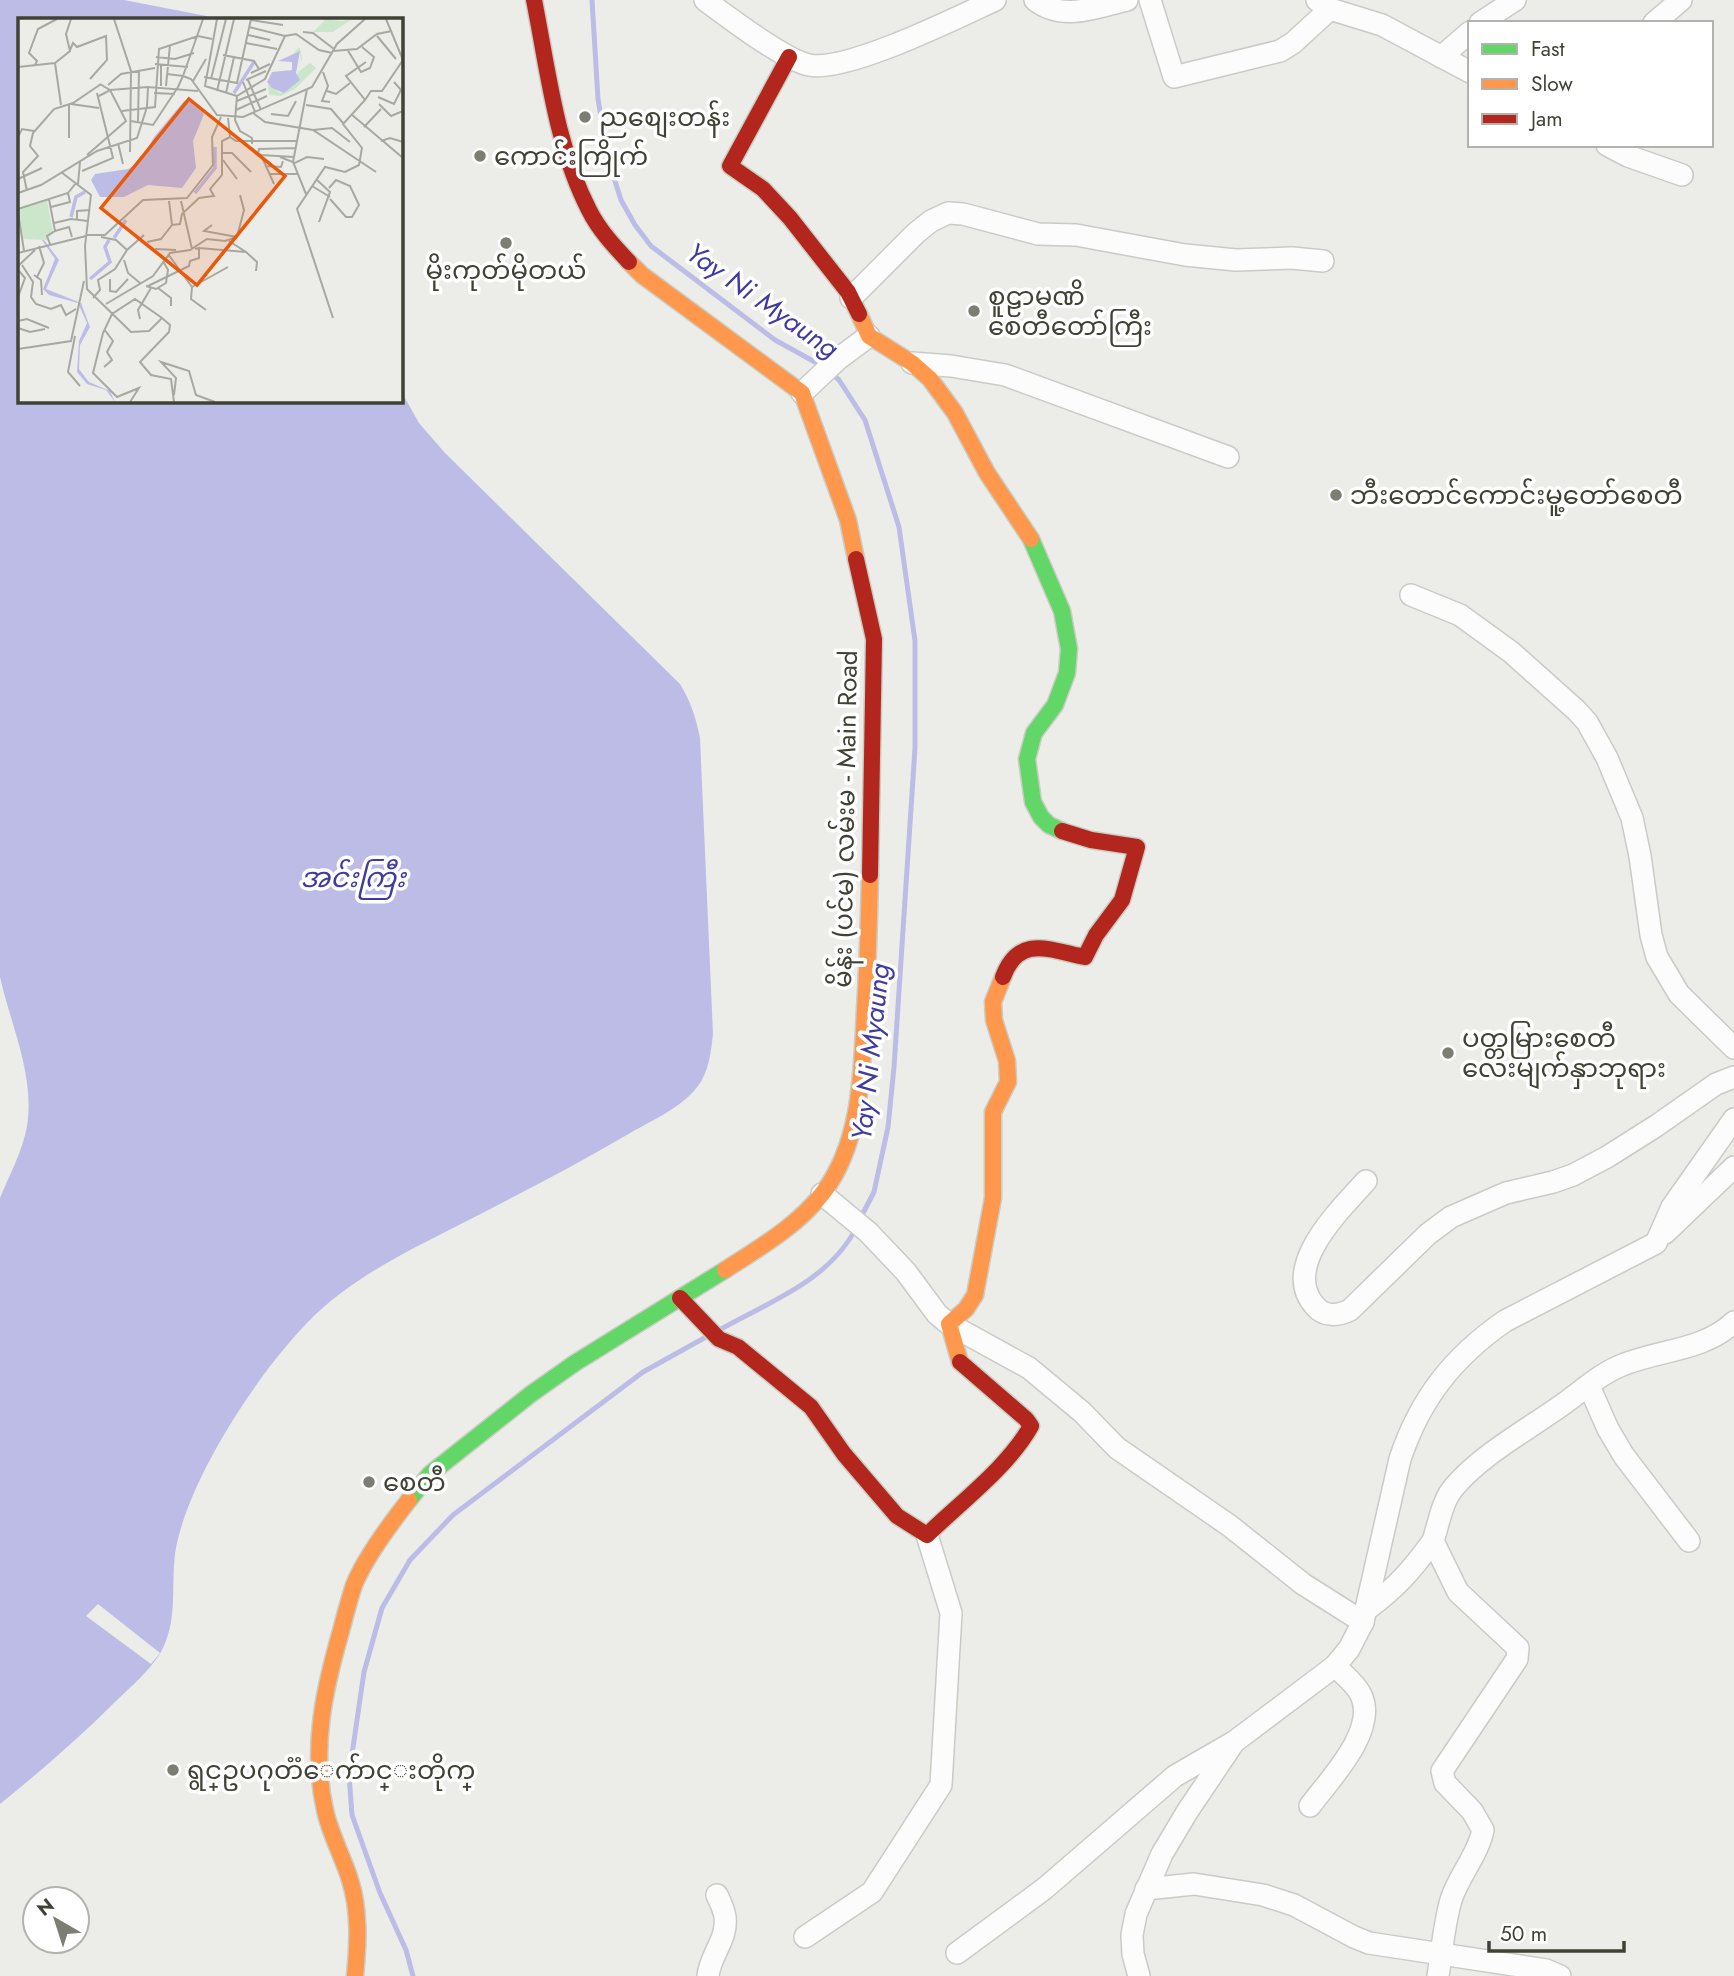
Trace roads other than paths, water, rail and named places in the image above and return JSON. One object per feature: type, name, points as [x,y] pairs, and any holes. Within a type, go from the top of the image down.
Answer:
[{"type":"main road","points":[[534,0],[558,120],[570,163],[589,211],[608,240],[642,275],[803,393]]},
{"type":"main road","points":[[680,1298],[719,1339],[738,1347],[811,1407],[844,1454],[897,1516],[927,1535],[1011,1453],[1031,1426],[1027,1419],[960,1362],[948,1324],[966,1310],[975,1295],[993,1198],[993,1112],[1008,1082],[1007,1061],[994,1020],[993,1002],[1006,966],[1020,951],[1031,947],[1085,957],[1096,934],[1122,900],[1137,847],[1091,840],[1063,831],[1041,817],[1033,802],[1027,760],[1034,733],[1055,705],[1067,673],[1069,649],[1062,611],[1034,543],[987,473],[955,413],[930,379],[912,363],[869,336],[851,298],[790,218],[764,189],[730,166],[789,57]]},
{"type":"main road","name":"မိန်း (ပင်မ) လမ်းမ - Main Road","points":[[355,1976],[358,1945],[356,1913],[351,1883],[325,1812],[320,1780],[319,1731],[327,1678],[355,1583],[390,1524],[430,1474],[531,1394],[598,1347],[767,1243],[801,1216],[822,1194],[835,1173],[858,1104],[869,940],[874,639],[848,520],[803,393]]},
{"type":"street","points":[[705,0],[789,57],[813,66],[832,64],[883,49],[995,0]]},
{"type":"street","points":[[1035,0],[1049,10],[1062,12],[1127,0]]},
{"type":"street","points":[[1150,0],[1174,77],[1280,51],[1323,5],[1381,25],[1468,71]]},
{"type":"street","points":[[1483,21],[1515,0]]},
{"type":"street","points":[[1656,21],[1681,0]]},
{"type":"street","points":[[1441,57],[1468,34]]},
{"type":"street","points":[[1611,147],[1682,175]]},
{"type":"street","points":[[851,298],[916,233],[931,221],[948,214],[963,214],[1038,234],[1076,235],[1185,255],[1236,260],[1292,258],[1323,261]]},
{"type":"street","points":[[803,393],[820,374],[869,336]]},
{"type":"street","points":[[912,363],[1004,375],[1228,457]]},
{"type":"street","points":[[1411,595],[1460,615],[1511,652],[1587,722],[1608,758],[1632,818],[1657,957],[1679,994],[1734,1048]]},
{"type":"street","points":[[1366,1181],[1325,1228],[1304,1271],[1304,1286],[1308,1297],[1315,1307],[1329,1315],[1350,1310],[1428,1234],[1451,1217],[1506,1193],[1573,1175],[1646,1132],[1716,1084],[1734,1077]]},
{"type":"street","points":[[1656,1243],[1672,1207],[1734,1119]]},
{"type":"street","points":[[957,1953],[1044,1889],[1175,1776],[1234,1742],[1335,1666],[1349,1649],[1364,1616],[1400,1459],[1421,1410],[1437,1383],[1487,1334],[1505,1321],[1656,1243],[1734,1167]]},
{"type":"street","points":[[822,1194],[868,1232],[948,1324],[1029,1368],[1082,1412],[1117,1448],[1230,1526],[1303,1584],[1364,1616]]},
{"type":"street","points":[[1364,1616],[1400,1584],[1433,1541],[1445,1503],[1454,1487],[1484,1461],[1613,1368],[1647,1356],[1689,1347],[1734,1322]]},
{"type":"street","points":[[1589,1386],[1608,1429],[1624,1456],[1689,1541]]},
{"type":"street","points":[[805,1937],[872,1892],[941,1785],[951,1612],[927,1535]]},
{"type":"street","points":[[1433,1541],[1458,1592],[1518,1648],[1517,1658],[1443,1770],[1445,1783],[1472,1811],[1483,1830],[1480,1844],[1464,1870],[1451,1901],[1440,1965]]},
{"type":"street","points":[[1310,1806],[1355,1745],[1362,1730],[1364,1703],[1360,1691],[1335,1666]]},
{"type":"street","points":[[1139,1976],[1133,1954],[1132,1935],[1136,1914],[1146,1889],[1161,1854],[1234,1742]]},
{"type":"street","points":[[1146,1889],[1194,1884],[1263,1895],[1294,1905],[1369,1943],[1440,1965],[1546,1970],[1560,1976]]},
{"type":"street","points":[[708,1976],[708,1968],[725,1931],[725,1916],[717,1895]]},
{"type":"water","name":"အင်းကြီး","points":[[0,0],[124,0],[217,18],[18,18],[18,402],[402,402],[402,393],[419,423],[445,453],[680,684],[687,697],[700,738],[713,1034],[705,1074],[683,1102],[561,1172],[382,1266],[332,1300],[296,1335],[251,1392],[194,1492],[175,1554],[172,1616],[161,1652],[140,1678],[88,1728],[0,1804],[0,1198],[22,1144],[29,1107],[21,1051],[0,977]]},
{"type":"waterway","name":"Yay Ni Myaung","points":[[592,0],[598,99],[608,159],[621,200],[635,225],[651,246],[775,340],[824,367]]},
{"type":"waterway","name":"Yay Ni Myaung","points":[[831,373],[839,380],[865,420],[899,527],[915,641],[915,748],[894,1067],[888,1127],[874,1192],[860,1219]]},
{"type":"waterway","name":"Yay Ni Myaung","points":[[721,1329],[815,1276],[845,1246],[856,1228]]},
{"type":"waterway","name":"Yay Ni Myaung","points":[[413,1976],[406,1950],[380,1893],[352,1815],[349,1775],[364,1672],[382,1608],[410,1560],[453,1515],[643,1372],[706,1337]]},
{"type":"place","name":"ညစျေးတန်း","points":[[585,117]]},
{"type":"place","name":"ကောင်းကြိုက်","points":[[480,156]]},
{"type":"place","name":"မိုးကုတ်မိုတယ်","points":[[506,243]]},
{"type":"place","name":"စူဠာမဏိ စေတီတော်ကြီး","points":[[974,311]]},
{"type":"place","name":"ဘီးတောင်ကောင်းမူ့တော်စေတီ","points":[[1336,495]]},
{"type":"place","name":"ပတ္တမြား‌စေတီ‌ လေးမျက်နှာဘုရား","points":[[1448,1053]]},
{"type":"place","name":"စေတီ","points":[[369,1482]]},
{"type":"place","name":"ရွင္ဥပဂုတၱေက်ာင္းတိုက္","points":[[173,1770]]}]
